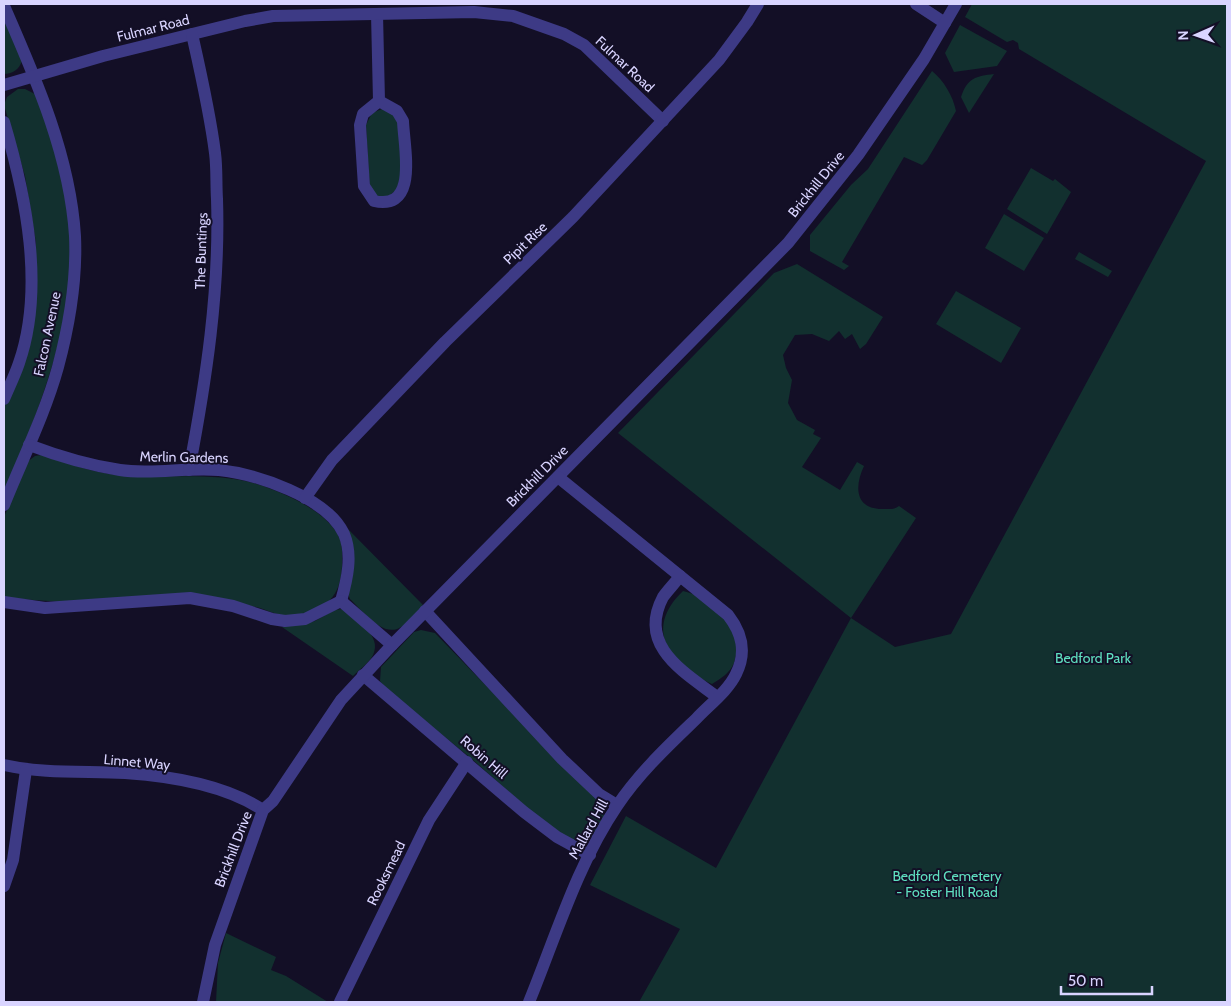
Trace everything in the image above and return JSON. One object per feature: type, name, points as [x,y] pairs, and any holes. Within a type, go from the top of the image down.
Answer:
[{"type":"street","name":"Pipit Rise","points":[[305,498],[332,460],[445,342],[573,217],[719,60],[758,4]]},
{"type":"street","points":[[916,4],[945,23]]},
{"type":"street","name":"Brickhill Drive","points":[[203,1002],[215,945],[263,810],[273,801],[317,733],[362,676],[392,644],[788,243],[858,155],[924,59],[956,4]]},
{"type":"street","name":"Falcon Avenue","points":[[4,6],[34,75],[63,163],[72,209],[75,262],[70,311],[58,368],[4,505]]},
{"type":"street","name":"Fulmar Road","points":[[34,75],[192,34],[273,16],[474,12],[513,16],[539,24],[584,45],[663,121]]},
{"type":"street","points":[[377,14],[379,100]]},
{"type":"street","name":"The Buntings","points":[[189,470],[207,366],[216,274],[218,227],[216,155],[192,34]]},
{"type":"street","points":[[4,85],[34,75]]},
{"type":"street","points":[[379,100],[397,111],[403,121],[406,185],[401,196],[394,201],[384,203],[374,201],[364,186],[360,125],[363,114],[379,100]]},
{"type":"street","name":"Falcon Avenue","points":[[4,122],[20,177],[30,246],[30,310],[19,362],[4,399]]},
{"type":"street","name":"Merlin Gardens","points":[[29,445],[65,458],[122,470],[218,470],[246,475],[280,486],[305,498],[328,514],[344,533],[349,554],[347,580],[340,601]]},
{"type":"street","name":"Mallard Hill","points":[[529,1002],[577,881],[617,805],[654,760],[717,697],[735,676],[742,661],[743,646],[738,629],[728,615],[558,476]]},
{"type":"street","points":[[680,576],[663,598],[656,619],[656,636],[663,652],[717,697]]},
{"type":"street","points":[[4,602],[45,608],[190,598],[233,606],[272,619],[285,621],[305,619],[340,601],[392,644]]},
{"type":"street","points":[[425,612],[562,759],[599,794],[617,805]]},
{"type":"street","name":"Robin Hill","points":[[362,676],[467,762],[524,812],[556,837],[590,855]]},
{"type":"street","name":"Rooksmead","points":[[340,1002],[429,820],[467,762]]},
{"type":"street","name":"Linnet Way","points":[[4,766],[26,770],[123,773],[170,779],[247,800],[263,810]]},
{"type":"street","points":[[4,886],[13,860],[26,770]]},
{"type":"green space","points":[[972,4],[1227,4],[1227,1002],[639,1002],[680,929],[590,885],[626,816],[716,868],[851,618],[895,647],[951,634],[1206,161],[1019,49],[1018,43],[1013,40],[1007,42],[965,17]]},
{"type":"green space","points":[[4,13],[22,61],[15,70],[4,74]]},
{"type":"green space","points":[[960,25],[1007,51],[997,66],[954,72],[945,53]]},
{"type":"green space","points":[[932,71],[947,89],[956,111],[927,160],[922,165],[904,157],[842,262],[849,266],[844,270],[810,251],[810,235],[851,185],[868,169]]},
{"type":"green space","points":[[994,74],[969,113],[961,97],[966,86],[977,77]]},
{"type":"green space","points":[[18,89],[25,89],[37,95],[63,182],[69,212],[72,247],[70,283],[64,320],[55,356],[31,428],[4,494],[4,407],[22,363],[36,243],[25,176],[4,105],[7,97]]},
{"type":"green space","points":[[388,109],[399,122],[402,185],[384,200],[370,192],[366,125],[372,113]]},
{"type":"green space","points":[[1031,168],[1053,181],[1055,179],[1071,192],[1047,234],[1007,209]]},
{"type":"green space","points":[[1004,214],[1044,238],[1024,271],[985,248]]},
{"type":"green space","points":[[1079,252],[1112,271],[1108,277],[1075,259]]},
{"type":"green space","points":[[797,264],[883,317],[866,344],[860,349],[852,334],[845,339],[839,331],[829,341],[812,334],[795,335],[783,355],[786,368],[792,380],[788,403],[797,420],[815,430],[813,434],[821,438],[802,467],[840,490],[857,462],[864,466],[858,489],[859,496],[867,506],[892,509],[899,506],[916,518],[851,618],[618,433],[774,273]]},
{"type":"green space","points":[[956,291],[1021,328],[1001,363],[936,324]]},
{"type":"green space","points":[[41,455],[89,470],[109,474],[234,479],[281,493],[316,512],[334,529],[340,539],[342,550],[342,570],[338,587],[329,601],[321,607],[311,612],[291,616],[242,605],[63,602],[4,597],[4,517],[27,462],[35,456]]},
{"type":"green space","points":[[344,525],[423,605],[401,627],[394,630],[380,626],[373,622],[350,599],[348,594]]},
{"type":"green space","points":[[683,591],[694,594],[715,608],[731,627],[736,639],[737,651],[732,667],[712,684],[684,667],[674,657],[663,633],[664,619],[671,605]]},
{"type":"green space","points":[[342,609],[366,629],[374,641],[373,655],[353,676],[282,627],[315,621],[334,610]]},
{"type":"green space","points":[[421,630],[435,633],[555,757],[601,801],[604,807],[603,820],[592,838],[581,844],[552,830],[473,760],[385,688],[380,681],[381,667],[414,632]]},
{"type":"green space","points":[[226,933],[276,957],[271,970],[286,976],[328,1002],[216,1002],[218,963]]},
{"type":"park label","name":"Bedford Park","points":[[1093,658]]},
{"type":"park label","name":"Bedford Cemetery - Foster Hill Road","points":[[947,884]]}]
